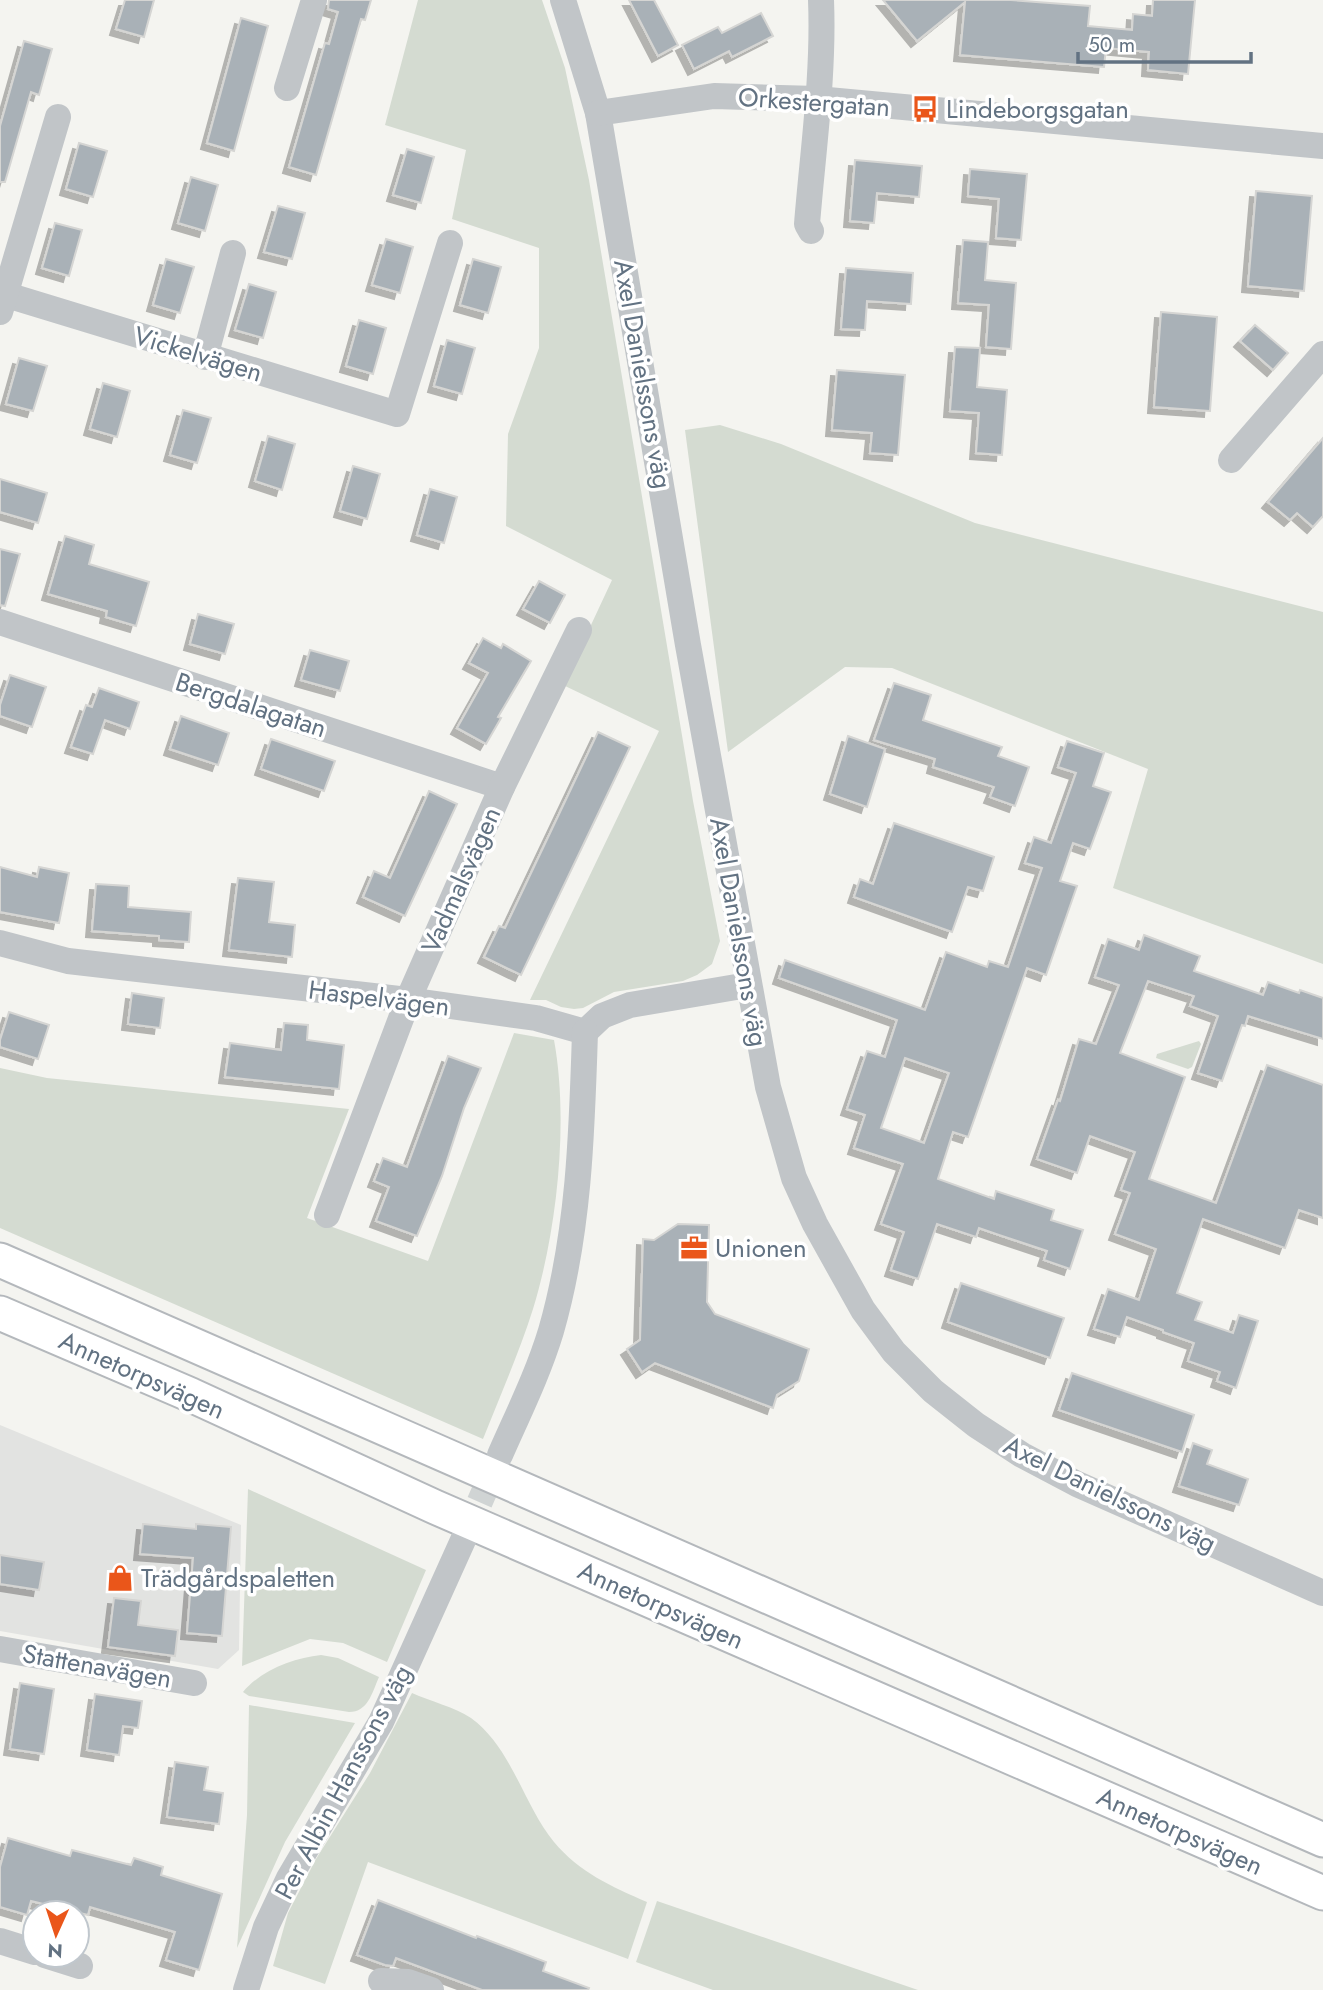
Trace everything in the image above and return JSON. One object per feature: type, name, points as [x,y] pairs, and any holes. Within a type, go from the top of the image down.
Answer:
[{"type":"main road","name":"Annetorpsvägen","points":[[0,1260],[1323,1840]]},
{"type":"main road","name":"Annetorpsvägen","points":[[0,1313],[191,1395],[435,1507],[1323,1893]]},
{"type":"main road","points":[[1077,1732],[1323,1826]]},
{"type":"main road","points":[[1178,1831],[1323,1905]]},
{"type":"street","points":[[287,88],[314,0]]},
{"type":"street","name":"Axel Danielssons väg","points":[[564,0],[598,113],[688,645],[768,1087],[794,1178],[814,1224],[863,1310],[894,1352],[933,1391],[976,1424],[1022,1455],[1089,1490],[1323,1593]]},
{"type":"street","points":[[811,231],[807,223],[822,26],[821,0]]},
{"type":"street","name":"Orkestergatan","points":[[598,113],[714,96],[817,99],[1323,146]]},
{"type":"street","points":[[2,300],[58,117]]},
{"type":"street","name":"Vickelvägen","points":[[2,300],[397,414],[450,243]]},
{"type":"street","points":[[205,357],[233,253]]},
{"type":"street","points":[[1231,460],[1323,354]]},
{"type":"street","name":"Bergdalagatan","points":[[0,622],[502,787]]},
{"type":"street","name":"Vadmalsvägen","points":[[327,1215],[408,1000],[502,787],[579,630]]},
{"type":"street","name":"Haspelvägen","points":[[0,943],[68,961],[408,1000],[536,1018],[585,1032]]},
{"type":"street","points":[[500,1455],[543,1356],[552,1329],[567,1258],[581,1149],[585,1032],[602,1016],[631,1005],[748,985]]},
{"type":"street","name":"Per Albin Hanssons väg","points":[[246,1990],[265,1927],[289,1878],[381,1722],[464,1538]]},
{"type":"street","name":"Stattenavägen","points":[[0,1648],[194,1683]]},
{"type":"street","points":[[0,1941],[21,1948]]},
{"type":"street","points":[[381,1981],[408,1982],[431,1990]]},
{"type":"shaded area","points":[[418,0],[542,0],[565,68],[589,180],[693,801],[720,941],[712,964],[697,975],[683,981],[614,992],[583,1008],[561,1007],[546,1000],[530,1000],[659,731],[563,685],[612,580],[506,526],[508,434],[539,348],[539,248],[452,219],[466,150],[385,125]]},
{"type":"shaded area","points":[[720,425],[781,444],[975,523],[1323,612],[1323,964],[1113,888],[1148,769],[892,668],[845,667],[728,752],[685,430]]},
{"type":"shaded area","points":[[514,1033],[554,1040],[560,1105],[558,1176],[549,1245],[533,1309],[483,1439],[0,1228],[0,1068],[47,1078],[349,1109],[307,1218],[428,1261]]},
{"type":"shaded area","points":[[1199,1041],[1201,1044],[1192,1067],[1188,1069],[1156,1058],[1157,1054]]},
{"type":"shaded area","name":"Trädgårdspaletten","points":[[0,1425],[241,1525],[239,1650],[218,1669],[0,1631]]},
{"type":"shaded area","points":[[248,1489],[426,1570],[387,1662],[343,1643],[310,1639],[242,1666]]},
{"type":"shaded area","points":[[321,1655],[338,1658],[379,1677],[361,1709],[349,1712],[249,1696],[243,1692],[268,1671],[300,1659]]},
{"type":"shaded area","points":[[412,1693],[464,1714],[485,1730],[507,1760],[543,1827],[564,1853],[597,1878],[647,1902],[628,1959],[368,1862],[325,1984],[273,1966],[288,1913],[316,1859],[370,1773]]},
{"type":"shaded area","points":[[249,1705],[355,1723],[285,1842],[237,1948],[247,1815]]},
{"type":"shaded area","points":[[657,1901],[918,1990],[713,1990],[636,1962]]},
{"type":"building","points":[[125,0],[154,0],[144,37],[116,29]]},
{"type":"building","points":[[329,0],[371,0],[365,20],[361,19],[316,175],[289,167],[325,43],[329,44],[338,12],[328,9]]},
{"type":"building","points":[[629,0],[654,0],[678,45],[658,56]]},
{"type":"building","points":[[883,0],[1011,0],[1090,6],[1088,26],[1132,30],[1133,14],[1152,16],[1153,0],[1195,0],[1188,74],[1148,70],[1149,52],[1106,48],[1104,67],[960,55],[965,2],[917,41]]},
{"type":"building","points":[[761,13],[773,36],[732,57],[729,51],[694,69],[682,45],[718,27],[722,33]]},
{"type":"building","points":[[241,18],[268,26],[234,151],[207,143]]},
{"type":"building","points":[[24,41],[52,49],[39,95],[31,92],[5,182],[0,182],[0,126]]},
{"type":"building","points":[[79,143],[107,151],[93,197],[66,189]]},
{"type":"building","points":[[407,149],[434,157],[421,203],[393,195]]},
{"type":"building","points":[[855,160],[922,166],[919,197],[877,193],[874,223],[850,221]]},
{"type":"building","points":[[970,169],[1027,174],[1021,240],[996,238],[999,199],[968,196]]},
{"type":"building","points":[[191,177],[218,185],[205,231],[178,223]]},
{"type":"building","points":[[1256,191],[1312,196],[1304,291],[1248,286]]},
{"type":"building","points":[[278,206],[305,213],[292,259],[264,252]]},
{"type":"building","points":[[55,223],[82,230],[69,276],[42,268]]},
{"type":"building","points":[[386,239],[413,247],[400,293],[372,285]]},
{"type":"building","points":[[963,240],[988,242],[985,280],[1016,283],[1011,349],[986,347],[989,305],[958,303]]},
{"type":"building","points":[[166,259],[194,267],[180,313],[153,305]]},
{"type":"building","points":[[473,259],[501,267],[488,313],[460,305]]},
{"type":"building","points":[[846,268],[913,273],[911,304],[867,301],[865,330],[841,329]]},
{"type":"building","points":[[249,284],[276,292],[263,338],[235,330]]},
{"type":"building","points":[[1161,312],[1217,317],[1210,411],[1154,407]]},
{"type":"building","points":[[359,320],[386,328],[373,374],[346,366]]},
{"type":"building","points":[[1255,325],[1288,353],[1273,370],[1240,341]]},
{"type":"building","points":[[447,340],[475,348],[462,394],[434,386]]},
{"type":"building","points":[[955,347],[980,348],[977,387],[1007,390],[1002,455],[976,453],[979,413],[950,411]]},
{"type":"building","points":[[19,358],[47,366],[33,411],[6,404]]},
{"type":"building","points":[[837,370],[905,375],[898,455],[870,453],[872,433],[832,430]]},
{"type":"building","points":[[103,383],[130,391],[117,437],[90,429]]},
{"type":"building","points":[[183,410],[211,418],[197,463],[170,455]]},
{"type":"building","points":[[268,436],[295,444],[282,490],[255,481]]},
{"type":"building","points":[[1323,438],[1323,516],[1313,527],[1297,513],[1290,520],[1268,502]]},
{"type":"building","points":[[353,466],[380,474],[367,519],[340,511]]},
{"type":"building","points":[[0,479],[47,493],[38,523],[0,512]]},
{"type":"building","points":[[430,489],[457,497],[444,543],[417,535]]},
{"type":"building","points":[[65,536],[94,545],[89,564],[149,582],[136,626],[106,617],[107,611],[48,594]]},
{"type":"building","points":[[0,549],[20,554],[5,606],[0,605]]},
{"type":"building","points":[[539,581],[565,595],[550,623],[523,609]]},
{"type":"building","points":[[198,614],[234,624],[225,654],[190,644]]},
{"type":"building","points":[[483,638],[501,648],[503,644],[531,661],[498,717],[501,718],[486,744],[457,728],[488,673],[469,663]]},
{"type":"building","points":[[310,650],[349,661],[340,691],[301,680]]},
{"type":"building","points":[[10,675],[46,687],[32,727],[0,716],[0,705]]},
{"type":"building","points":[[894,683],[931,695],[923,720],[1002,747],[998,756],[1029,767],[1015,806],[990,797],[994,787],[933,767],[935,759],[874,740]]},
{"type":"building","points":[[99,688],[139,702],[130,729],[105,720],[93,754],[71,747],[86,705],[92,707]]},
{"type":"building","points":[[181,716],[229,733],[218,765],[170,749]]},
{"type":"building","points":[[598,732],[630,747],[521,975],[484,957],[499,926],[505,928]]},
{"type":"building","points":[[848,736],[885,749],[867,807],[830,794]]},
{"type":"building","points":[[271,739],[335,761],[324,791],[261,769]]},
{"type":"building","points":[[1067,741],[1104,753],[1093,786],[1111,792],[1090,849],[1073,843],[1060,881],[1077,886],[1046,975],[1027,968],[968,1137],[953,1132],[938,1179],[994,1199],[996,1191],[1054,1210],[1051,1220],[1083,1230],[1070,1269],[1044,1260],[1047,1251],[979,1228],[976,1237],[937,1224],[918,1279],[891,1270],[904,1232],[881,1224],[903,1164],[854,1148],[865,1115],[847,1109],[867,1051],[885,1057],[897,1020],[779,978],[785,960],[925,1010],[946,952],[987,967],[989,961],[1008,967],[1042,868],[1025,863],[1034,837],[1051,843],[1076,773],[1058,767]],"holes":[[[905,1058],[949,1073],[924,1143],[881,1128]]]},
{"type":"building","points":[[429,791],[457,804],[405,916],[363,897],[374,871],[390,878]]},
{"type":"building","points":[[894,823],[994,857],[983,891],[968,887],[952,932],[854,897],[860,879],[873,884]]},
{"type":"building","points":[[0,867],[37,877],[39,867],[69,873],[59,923],[0,912]]},
{"type":"building","points":[[238,878],[274,882],[269,922],[295,925],[292,957],[229,950]]},
{"type":"building","points":[[96,884],[129,886],[128,907],[191,912],[189,942],[159,940],[159,936],[92,931]]},
{"type":"building","points":[[1144,935],[1200,956],[1194,971],[1263,995],[1268,982],[1323,998],[1323,1039],[1248,1016],[1245,1026],[1242,1025],[1222,1081],[1198,1073],[1218,1016],[1190,1006],[1194,996],[1148,981],[1120,1053],[1185,1077],[1149,1179],[1216,1203],[1267,1065],[1323,1085],[1323,1218],[1299,1210],[1285,1248],[1203,1219],[1177,1293],[1202,1302],[1195,1320],[1233,1333],[1239,1315],[1258,1321],[1236,1388],[1217,1381],[1220,1372],[1188,1361],[1194,1343],[1163,1330],[1127,1317],[1120,1337],[1094,1329],[1108,1289],[1139,1300],[1156,1249],[1115,1234],[1130,1193],[1121,1190],[1135,1152],[1090,1136],[1077,1173],[1037,1159],[1058,1100],[1060,1101],[1079,1039],[1096,1044],[1119,985],[1095,977],[1108,939],[1139,950]]},
{"type":"building","points":[[132,993],[164,998],[160,1028],[128,1024]]},
{"type":"building","points":[[9,1012],[49,1025],[38,1059],[0,1047]]},
{"type":"building","points":[[284,1023],[308,1025],[307,1040],[344,1045],[339,1089],[225,1077],[230,1043],[281,1050]]},
{"type":"building","points":[[448,1056],[481,1068],[417,1236],[376,1221],[389,1187],[374,1181],[383,1158],[407,1167]]},
{"type":"building","points":[[678,1224],[709,1225],[707,1302],[715,1314],[809,1349],[799,1381],[777,1395],[773,1408],[655,1363],[642,1372],[627,1349],[640,1340],[643,1239],[654,1240]]},
{"type":"building","points":[[961,1283],[1064,1318],[1050,1358],[948,1322]]},
{"type":"building","points":[[1072,1373],[1194,1415],[1182,1452],[1059,1410]]},
{"type":"building","points":[[1193,1443],[1212,1450],[1207,1464],[1248,1479],[1239,1505],[1179,1486]]},
{"type":"building","points":[[143,1524],[196,1529],[196,1524],[231,1527],[222,1636],[187,1633],[193,1558],[140,1554]]},
{"type":"building","points":[[0,1555],[44,1562],[39,1590],[0,1584]]},
{"type":"building","points":[[114,1598],[141,1601],[138,1625],[178,1630],[175,1656],[108,1647]]},
{"type":"building","points":[[20,1683],[54,1689],[44,1754],[10,1749]]},
{"type":"building","points":[[95,1694],[142,1701],[138,1728],[123,1726],[119,1755],[87,1750]]},
{"type":"building","points":[[175,1762],[208,1767],[204,1790],[223,1793],[219,1824],[167,1817]]},
{"type":"building","points":[[8,1838],[70,1856],[72,1850],[131,1865],[134,1858],[163,1867],[161,1875],[222,1894],[199,1970],[166,1960],[175,1932],[91,1907],[91,1899],[21,1899],[21,1913],[0,1907],[0,1867]]},
{"type":"building","points":[[378,1900],[546,1962],[543,1971],[589,1988],[482,1990],[396,1958],[393,1966],[357,1955]]},
{"type":"tunnel","points":[[464,1538],[498,1460]]},
{"type":"place","name":"Lindeborgsgatan","points":[[925,109]]},
{"type":"place","name":"Unionen","points":[[694,1248]]},
{"type":"place","name":"Trädgårdspaletten","points":[[120,1578]]}]
